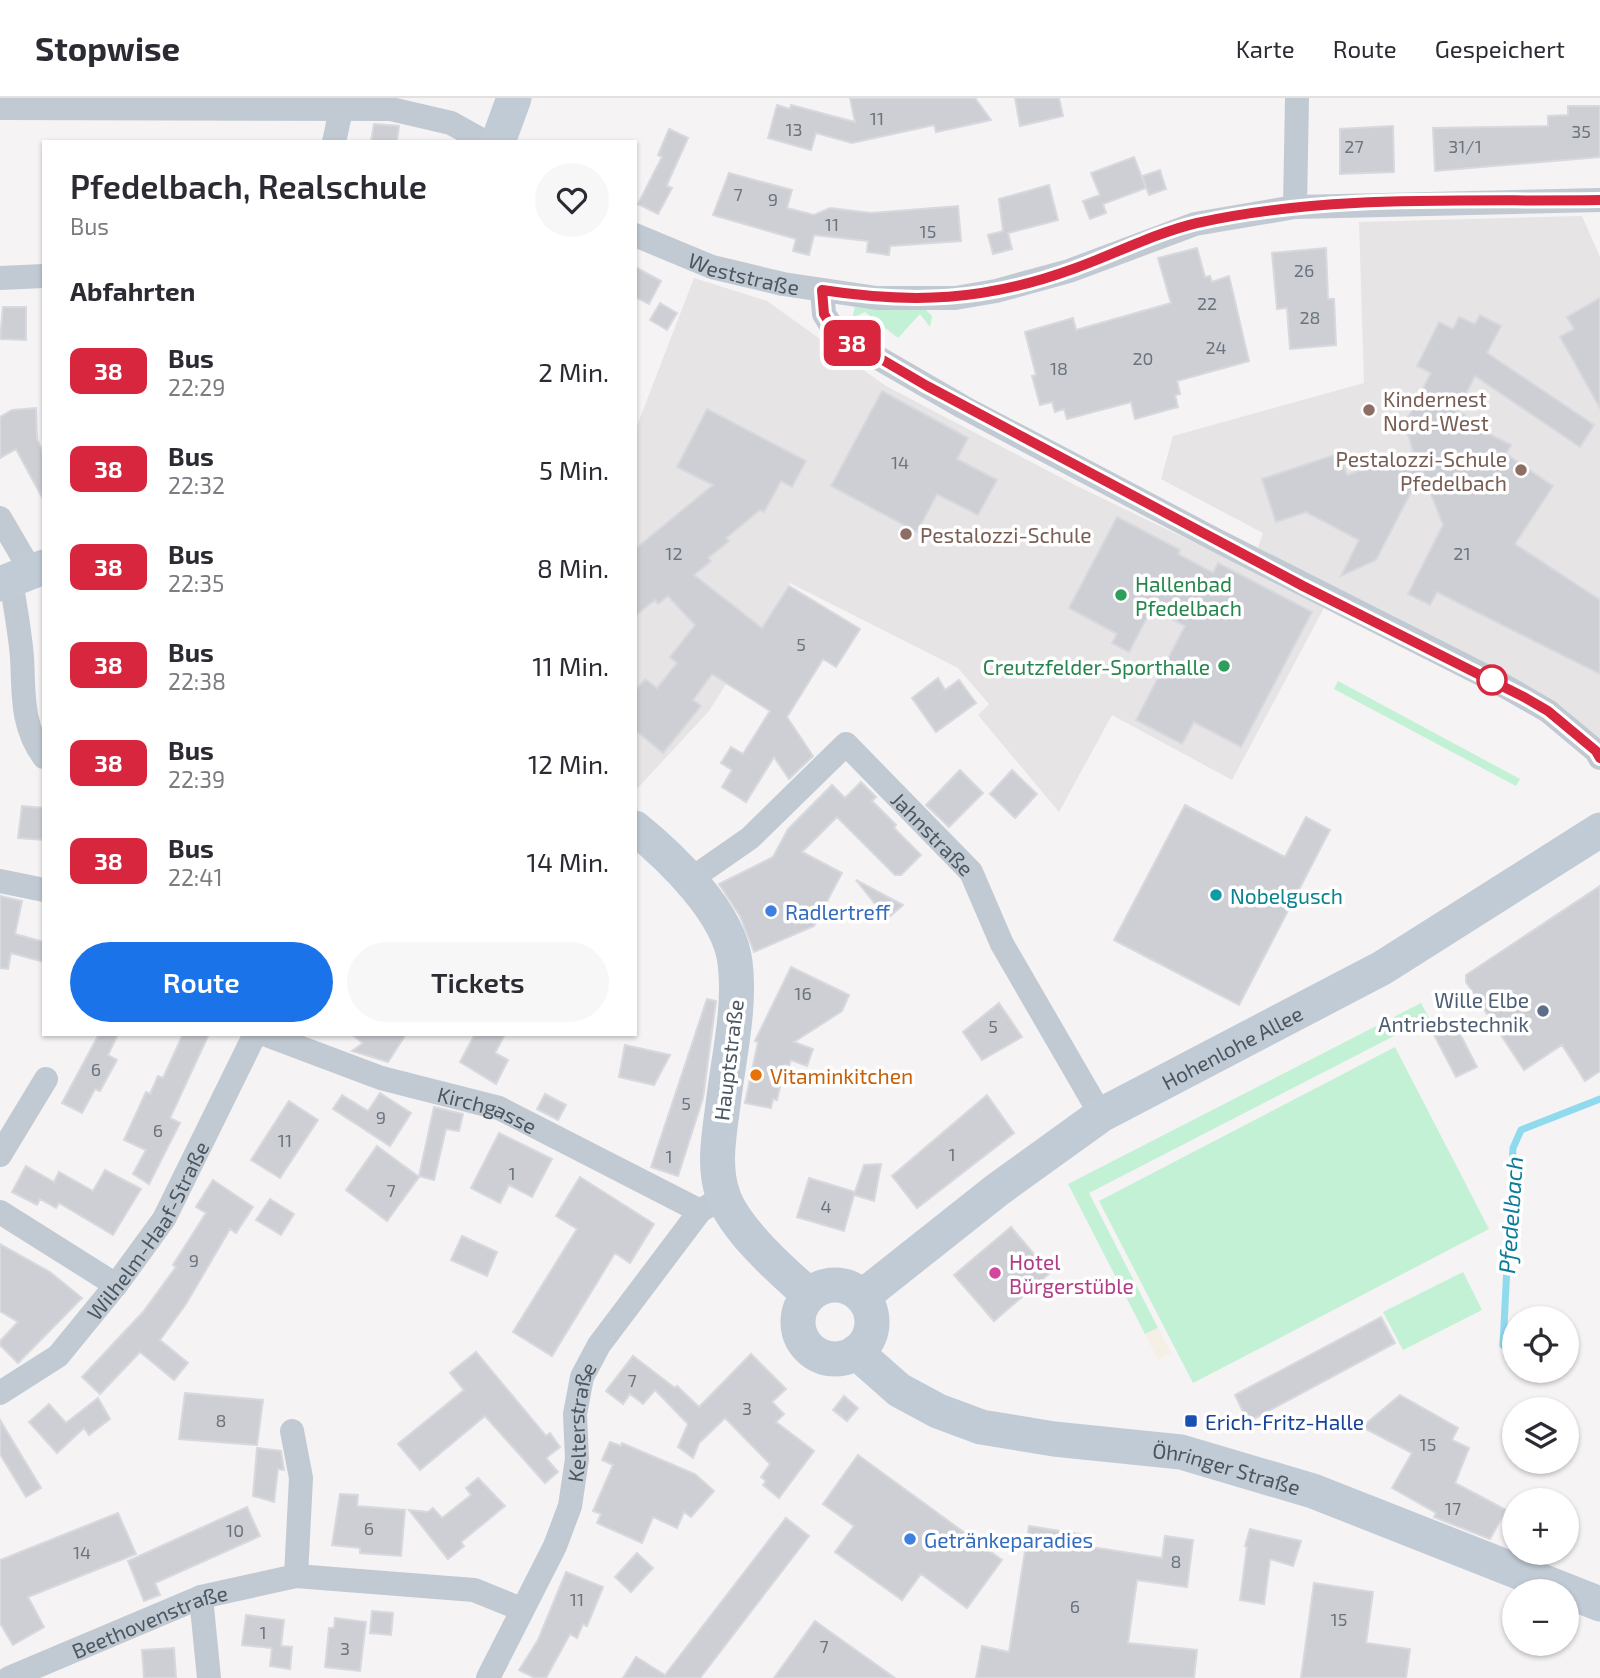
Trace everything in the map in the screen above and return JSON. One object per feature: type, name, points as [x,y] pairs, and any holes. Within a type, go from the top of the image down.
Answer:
[{"type":"main road","points":[[499,140],[514,98]]},
{"type":"main road","name":"Hauptstraße","points":[[637,830],[691,879],[724,930],[735,960],[736,993],[712,1204],[742,1227],[809,1295]]},
{"type":"main road","name":"Hohenlohe Allee","points":[[871,1291],[998,1189],[1101,1115],[1382,968],[1600,830]]},
{"type":"main road","points":[[836,1285],[855,1291],[871,1291],[870,1331],[856,1352],[835,1359],[822,1357],[804,1341],[799,1317],[809,1295],[826,1286],[836,1285]]},
{"type":"main road","name":"Öhringer Straße","points":[[856,1352],[899,1390],[939,1411],[981,1427],[1054,1439],[1181,1452],[1313,1491],[1600,1604]]},
{"type":"street","points":[[1295,207],[1297,98]]},
{"type":"street","points":[[0,108],[66,104],[232,103],[341,110],[393,104],[451,123],[481,140]]},
{"type":"street","points":[[334,140],[341,110]]},
{"type":"street","name":"Weststraße","points":[[637,236],[725,271],[822,290],[877,298],[955,298],[996,291],[1069,271],[1195,224],[1295,207],[1600,200]]},
{"type":"street","points":[[0,278],[42,276]]},
{"type":"street","points":[[822,290],[824,314],[835,332],[854,344],[963,407],[1210,537],[1511,690],[1548,711],[1596,751],[1600,758]]},
{"type":"street","points":[[0,518],[22,576],[23,705],[28,730],[42,754]]},
{"type":"street","name":"Jahnstraße","points":[[691,879],[750,838],[846,744],[971,872],[1002,944],[1101,1115]]},
{"type":"street","points":[[0,881],[38,888]]},
{"type":"street","name":"Wilhelm-Haaf-Straße","points":[[0,1393],[58,1356],[164,1219],[254,1036]]},
{"type":"street","name":"Kirchgasse","points":[[269,1036],[381,1078],[499,1108],[712,1204]]},
{"type":"street","points":[[0,1155],[46,1079]]},
{"type":"street","name":"Kelterstraße","points":[[488,1678],[555,1546],[570,1506],[577,1459],[575,1414],[582,1377],[599,1345],[712,1204]]},
{"type":"street","points":[[0,1212],[116,1284]]},
{"type":"street","points":[[292,1431],[301,1478],[296,1576]]},
{"type":"street","name":"Beethovenstraße","points":[[9,1678],[201,1597],[296,1576],[474,1590],[521,1609]]},
{"type":"street","points":[[201,1597],[209,1678]]},
{"type":"shaded area","points":[[1582,216],[1600,257],[1600,739],[1554,700],[1258,548],[1263,533],[1161,479],[1173,436],[1364,383],[1359,222]]},
{"type":"shaded area","name":"Pestalozzi-Schule","points":[[694,278],[767,301],[886,386],[1075,485],[1325,606],[1232,780],[1112,715],[1059,812],[978,715],[989,704],[958,668],[790,583],[709,711],[637,789],[637,426]]},
{"type":"green space","points":[[855,307],[924,308],[932,316],[930,327],[920,314],[898,338],[865,312],[852,318]]},
{"type":"green space","points":[[1338,681],[1520,779],[1516,786],[1334,689]]},
{"type":"green space","points":[[1421,1003],[1429,1018],[1089,1193],[1158,1328],[1145,1334],[1068,1184]]},
{"type":"green space","points":[[1395,1047],[1489,1229],[1193,1383],[1099,1201]]},
{"type":"green space","points":[[1463,1272],[1482,1310],[1403,1350],[1383,1312]]},
{"type":"sand","points":[[1158,1328],[1171,1353],[1158,1360],[1145,1334]]},
{"type":"building","points":[[850,98],[975,98],[991,120],[936,132],[934,125],[852,143],[816,133],[811,150],[768,138],[777,105],[790,109],[791,105],[855,122]]},
{"type":"building","points":[[1015,98],[1059,98],[1063,116],[1020,126]]},
{"type":"building","points":[[1568,106],[1600,106],[1600,157],[1435,171],[1433,128],[1548,126],[1548,116],[1568,115]]},
{"type":"building","points":[[374,124],[399,126],[397,140],[371,140]]},
{"type":"building","points":[[1393,126],[1394,172],[1340,174],[1340,129]]},
{"type":"building","points":[[669,129],[688,138],[667,186],[672,188],[658,214],[638,204],[662,157],[658,155]]},
{"type":"building","points":[[1134,157],[1146,188],[1103,204],[1106,213],[1090,219],[1083,201],[1100,195],[1091,173]]},
{"type":"building","points":[[1160,170],[1166,189],[1149,195],[1142,176]]},
{"type":"building","points":[[729,173],[792,190],[787,208],[814,215],[830,208],[871,213],[958,206],[961,241],[890,246],[889,255],[867,252],[868,241],[814,235],[809,255],[793,251],[796,239],[713,215]]},
{"type":"building","points":[[1049,185],[1058,220],[1008,233],[1012,249],[993,254],[988,235],[1003,231],[999,199]]},
{"type":"building","points":[[1197,248],[1205,277],[1210,276],[1212,282],[1229,276],[1249,361],[1177,381],[1180,394],[1175,395],[1178,407],[1135,419],[1131,402],[1067,419],[1064,409],[1055,412],[1052,402],[1040,405],[1032,376],[1036,375],[1025,332],[1073,318],[1076,330],[1171,303],[1158,258]]},
{"type":"building","points":[[1326,248],[1328,299],[1334,299],[1336,345],[1290,349],[1287,308],[1277,309],[1272,253]]},
{"type":"building","points":[[637,268],[661,281],[649,304],[637,298]]},
{"type":"building","points":[[1600,298],[1600,408],[1560,337],[1574,329],[1567,317]]},
{"type":"building","points":[[660,303],[677,313],[667,330],[650,320]]},
{"type":"building","points":[[3,307],[26,307],[26,340],[0,339]]},
{"type":"building","points":[[1480,315],[1501,326],[1487,353],[1594,425],[1580,447],[1475,376],[1457,412],[1465,415],[1462,420],[1511,445],[1506,454],[1553,486],[1515,544],[1600,600],[1600,674],[1437,592],[1430,605],[1408,594],[1443,525],[1422,471],[1376,560],[1341,576],[1359,540],[1306,512],[1276,522],[1262,479],[1340,453],[1347,475],[1413,452],[1405,423],[1431,373],[1417,366],[1439,322],[1453,329],[1459,317],[1475,324]]},
{"type":"building","points":[[882,391],[968,438],[957,459],[997,480],[978,515],[937,494],[917,532],[831,486]]},
{"type":"building","points":[[36,408],[37,439],[42,450],[42,497],[16,449],[0,458],[0,417],[12,410]]},
{"type":"building","points":[[707,409],[806,461],[792,487],[781,481],[764,512],[760,510],[726,538],[729,541],[708,558],[711,561],[694,575],[762,628],[789,586],[860,629],[836,667],[823,659],[787,717],[813,756],[789,779],[774,757],[746,802],[722,787],[732,770],[721,763],[731,747],[743,754],[770,711],[712,674],[693,700],[701,706],[663,753],[637,732],[637,689],[645,679],[657,688],[677,663],[670,657],[695,625],[668,596],[658,604],[655,600],[637,614],[637,547],[713,485],[677,467]]},
{"type":"building","name":"Creutzfelder-Sporthalle","points":[[1117,517],[1180,550],[1178,554],[1213,573],[1218,563],[1312,612],[1241,747],[1194,722],[1182,744],[1136,720],[1185,626],[1152,608],[1129,652],[1112,643],[1117,634],[1069,608]]},
{"type":"building","points":[[938,678],[945,690],[959,680],[976,703],[936,732],[912,698]]},
{"type":"building","points":[[960,770],[983,793],[949,827],[926,805]]},
{"type":"building","points":[[1012,770],[1037,794],[1015,818],[990,794]]},
{"type":"building","points":[[861,782],[876,797],[872,801],[896,825],[894,828],[921,855],[901,875],[895,875],[837,817],[802,852],[842,873],[814,926],[754,952],[740,916],[719,884],[773,857],[788,829],[832,785],[845,798]]},
{"type":"building","name":"Nobelgusch","points":[[1185,805],[1285,857],[1306,817],[1330,830],[1239,1005],[1114,940]]},
{"type":"building","points":[[22,806],[42,808],[42,840],[18,838]]},
{"type":"building","points":[[856,880],[903,905],[887,919]]},
{"type":"building","name":"Wille Elbe Antriebstechnik","points":[[1600,886],[1600,1071],[1585,1081],[1562,1045],[1524,1070],[1466,982],[1466,975]]},
{"type":"building","points":[[0,896],[22,901],[15,934],[42,941],[42,961],[11,953],[8,969],[0,968]]},
{"type":"building","points":[[791,967],[849,995],[842,1011],[794,1042],[813,1049],[807,1066],[791,1060],[789,1066],[785,1065],[777,1100],[773,1099],[771,1108],[745,1103],[758,1042],[755,1041]]},
{"type":"building","points":[[707,999],[716,1001],[703,1098],[678,1176],[651,1167]]},
{"type":"building","points":[[999,1003],[1022,1037],[982,1060],[963,1032]]},
{"type":"building","points":[[1454,1022],[1477,1067],[1456,1077],[1433,1033]]},
{"type":"building","points":[[98,1036],[117,1036],[108,1055],[117,1060],[100,1091],[95,1089],[82,1113],[62,1103]]},
{"type":"building","points":[[182,1036],[208,1036],[170,1118],[180,1123],[149,1184],[133,1174],[146,1150],[124,1140],[146,1092],[150,1094],[158,1076],[163,1078]]},
{"type":"building","points":[[354,1036],[405,1036],[388,1062],[352,1051],[363,1043]]},
{"type":"building","points":[[474,1036],[504,1036],[495,1053],[508,1060],[496,1084],[460,1062]]},
{"type":"building","points":[[625,1045],[670,1055],[654,1085],[619,1077]]},
{"type":"building","points":[[380,1093],[411,1113],[390,1146],[333,1109],[342,1095],[368,1111]]},
{"type":"building","points":[[545,1094],[566,1105],[558,1120],[537,1109]]},
{"type":"building","points":[[987,1095],[1014,1133],[917,1208],[892,1176]]},
{"type":"building","points":[[289,1101],[318,1120],[280,1178],[251,1160]]},
{"type":"building","points":[[434,1107],[463,1114],[459,1131],[446,1129],[434,1180],[419,1176]]},
{"type":"building","points":[[499,1133],[552,1159],[532,1197],[509,1185],[500,1203],[471,1188]]},
{"type":"building","points":[[377,1146],[419,1177],[387,1221],[346,1190]]},
{"type":"building","points":[[881,1164],[874,1201],[854,1195],[844,1231],[797,1217],[809,1178],[855,1192],[864,1165]]},
{"type":"building","points":[[26,1166],[54,1182],[59,1172],[93,1191],[105,1170],[141,1189],[113,1235],[59,1203],[56,1208],[40,1199],[37,1205],[12,1192]]},
{"type":"building","points":[[580,1177],[654,1224],[630,1263],[615,1253],[552,1356],[513,1332],[577,1229],[556,1216]]},
{"type":"building","points":[[213,1180],[253,1207],[236,1233],[230,1229],[186,1304],[160,1340],[188,1363],[174,1380],[140,1352],[100,1394],[82,1377],[143,1312],[176,1267],[173,1265],[206,1213],[196,1207]]},
{"type":"building","points":[[270,1199],[294,1214],[281,1235],[256,1220]]},
{"type":"building","points":[[1011,1227],[1050,1273],[994,1321],[954,1275]]},
{"type":"building","points":[[462,1236],[497,1252],[487,1276],[451,1260]]},
{"type":"building","points":[[0,1244],[50,1272],[82,1298],[18,1363],[0,1345],[0,1341],[18,1322],[0,1311]]},
{"type":"building","points":[[1381,1317],[1395,1343],[1248,1422],[1235,1395]]},
{"type":"building","points":[[476,1352],[546,1436],[550,1433],[560,1447],[546,1458],[558,1472],[545,1483],[485,1416],[420,1470],[398,1444],[464,1390],[450,1373]]},
{"type":"building","points":[[751,1354],[786,1389],[772,1402],[784,1414],[776,1422],[814,1451],[779,1498],[763,1485],[766,1481],[761,1477],[770,1464],[725,1418],[699,1443],[693,1458],[678,1447],[688,1424],[655,1390],[643,1404],[630,1394],[623,1404],[606,1391],[633,1356],[675,1388],[677,1386],[699,1407]]},
{"type":"building","points":[[185,1393],[263,1400],[257,1445],[179,1439]]},
{"type":"building","points":[[1400,1395],[1458,1428],[1452,1440],[1469,1448],[1455,1483],[1502,1508],[1502,1517],[1490,1539],[1434,1517],[1436,1513],[1392,1488],[1412,1453],[1362,1427]]},
{"type":"building","points":[[844,1396],[858,1408],[847,1421],[833,1410]]},
{"type":"building","points":[[98,1398],[110,1419],[89,1435],[84,1428],[57,1453],[29,1422],[49,1404],[66,1423]]},
{"type":"building","points":[[0,1420],[41,1488],[26,1497],[0,1454]]},
{"type":"building","points":[[610,1442],[621,1446],[622,1443],[695,1474],[714,1491],[691,1517],[684,1512],[677,1528],[653,1517],[642,1543],[597,1523],[601,1514],[593,1511],[613,1465],[602,1460]]},
{"type":"building","points":[[257,1448],[281,1451],[284,1470],[278,1469],[274,1502],[253,1496]]},
{"type":"building","name":"Getränkeparadies","points":[[858,1455],[1002,1560],[967,1608],[921,1574],[902,1600],[835,1552],[854,1526],[823,1504]]},
{"type":"building","points":[[478,1478],[505,1506],[461,1542],[464,1546],[448,1559],[409,1510],[428,1512],[433,1508],[442,1518],[471,1495],[466,1488]]},
{"type":"building","points":[[340,1494],[358,1495],[357,1506],[405,1510],[401,1556],[360,1553],[360,1548],[332,1545]]},
{"type":"building","points":[[247,1507],[260,1536],[155,1583],[160,1595],[144,1601],[128,1561]]},
{"type":"building","points":[[118,1513],[136,1554],[28,1597],[44,1627],[13,1645],[0,1623],[0,1560]]},
{"type":"building","points":[[786,1518],[809,1536],[700,1678],[623,1678],[636,1657],[665,1675]]},
{"type":"building","points":[[1029,1526],[1080,1534],[1078,1545],[1162,1558],[1165,1536],[1193,1540],[1187,1587],[1137,1580],[1128,1643],[1197,1650],[1194,1678],[976,1678],[982,1646],[1009,1652]]},
{"type":"building","points":[[1250,1529],[1301,1541],[1293,1566],[1270,1559],[1264,1604],[1240,1600],[1245,1546]]},
{"type":"building","points":[[637,1553],[653,1568],[631,1592],[615,1577]]},
{"type":"building","points":[[566,1572],[603,1587],[587,1626],[583,1624],[577,1638],[570,1634],[546,1678],[535,1678],[519,1670],[538,1640]]},
{"type":"building","points":[[1314,1583],[1373,1592],[1366,1643],[1410,1649],[1406,1678],[1301,1678]]},
{"type":"building","points":[[372,1611],[393,1613],[391,1635],[370,1633]]},
{"type":"building","points":[[246,1615],[284,1620],[281,1646],[292,1647],[290,1669],[270,1666],[272,1648],[242,1645]]},
{"type":"building","points":[[335,1618],[366,1622],[360,1671],[325,1667],[329,1628],[334,1628]]},
{"type":"building","points":[[815,1621],[895,1678],[774,1678]]},
{"type":"building","points":[[174,1648],[176,1678],[144,1678],[142,1650]]},
{"type":"waterway","name":"Pfedelbach","points":[[1505,1306],[1513,1148],[1521,1130],[1600,1099]]},
{"type":"bus line","name":"38","points":[[1600,200],[1295,207],[1195,224],[1069,271],[996,291],[955,298],[877,298],[822,290],[824,314],[835,332],[854,344],[963,407],[1326,598],[1524,697],[1548,711],[1596,751],[1600,758]]},
{"type":"place","name":"Kindernest Nord-West","points":[[1369,410]]},
{"type":"place","name":"Pestalozzi-Schule Pfedelbach","points":[[1521,470]]},
{"type":"place","name":"Pestalozzi-Schule","points":[[906,534]]},
{"type":"place","name":"Hallenbad Pfedelbach","points":[[1121,595]]},
{"type":"place","name":"Creutzfelder-Sporthalle","points":[[1224,666]]},
{"type":"place","name":"Nobelgusch","points":[[1216,895]]},
{"type":"place","name":"Radlertreff","points":[[771,911]]},
{"type":"place","name":"Wille Elbe Antriebstechnik","points":[[1543,1011]]},
{"type":"place","name":"Vitaminkitchen","points":[[756,1075]]},
{"type":"place","name":"Hotel Bürgerstüble","points":[[995,1273]]},
{"type":"place","name":"Erich-Fritz-Halle","points":[[1191,1421]]},
{"type":"place","name":"Getränkeparadies","points":[[910,1539]]}]
